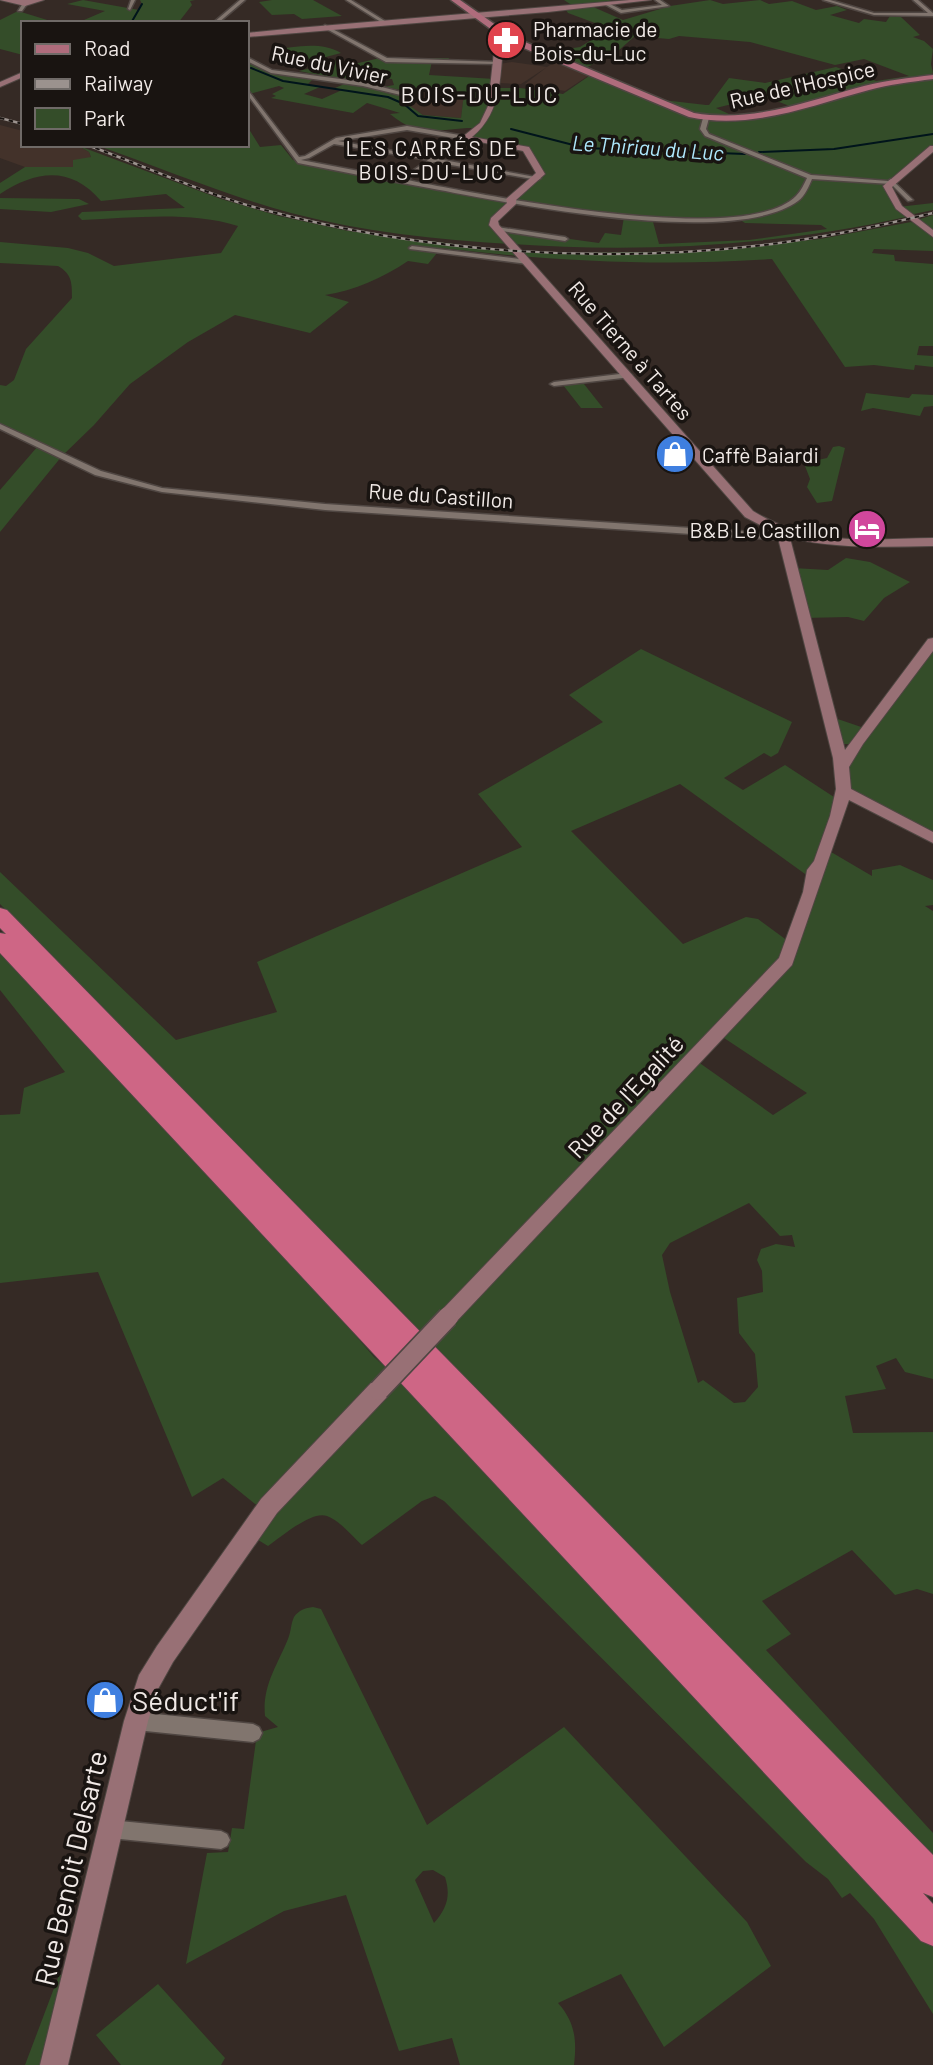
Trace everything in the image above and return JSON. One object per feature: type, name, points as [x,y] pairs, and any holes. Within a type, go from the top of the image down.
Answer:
[{"type":"highway","points":[[0,915],[933,1880]]},
{"type":"highway","points":[[0,940],[933,1929]]},
{"type":"main road","name":"Rue de l'Hospice","points":[[454,0],[500,33],[537,51],[706,118],[742,120],[888,83],[933,77]]},
{"type":"street","points":[[0,0],[22,7],[41,0]]},
{"type":"street","points":[[130,9],[133,0]]},
{"type":"street","points":[[217,21],[243,0]]},
{"type":"street","points":[[348,0],[386,23]]},
{"type":"street","points":[[248,35],[325,26],[478,17],[648,0]]},
{"type":"street","points":[[612,13],[667,6],[657,0]]},
{"type":"street","points":[[825,0],[874,14],[933,15]]},
{"type":"street","points":[[915,0],[933,15]]},
{"type":"street","points":[[608,5],[621,12]]},
{"type":"street","points":[[325,26],[383,59],[468,62],[467,68],[497,66]]},
{"type":"street","points":[[402,181],[479,128],[489,112],[500,33]]},
{"type":"street","name":"Rue du Vivier","points":[[248,60],[271,71],[363,84],[409,95]]},
{"type":"street","points":[[0,85],[21,75]]},
{"type":"street","points":[[248,92],[298,160],[591,214],[737,218],[779,209],[800,196],[810,177]]},
{"type":"street","points":[[706,118],[703,129],[706,135],[810,177],[890,182],[911,200]]},
{"type":"street","points":[[298,160],[333,142],[407,128],[526,149],[541,174],[494,220],[497,229],[565,239]]},
{"type":"street","points":[[333,142],[538,178]]},
{"type":"street","points":[[933,148],[890,182],[889,195],[896,205],[933,234]]},
{"type":"street","name":"Rue Tierne à Tartes","points":[[497,229],[742,508],[756,520],[784,535]]},
{"type":"street","points":[[412,248],[528,262]]},
{"type":"street","points":[[554,384],[628,375]]},
{"type":"street","name":"Rue du Castillon","points":[[0,426],[98,473],[162,489],[325,507],[784,535],[834,542],[933,542]]},
{"type":"street","points":[[784,535],[834,740],[844,764],[845,792],[933,838]]},
{"type":"street","points":[[844,764],[856,743],[933,642]]},
{"type":"street","name":"Rue de l'Egalité","points":[[379,1390],[786,961],[811,892],[822,871],[821,862],[845,792]]},
{"type":"street","name":"Rue Benoit Delsarte","points":[[54,2065],[136,1721],[148,1684],[165,1654],[270,1506],[379,1390]]},
{"type":"street","points":[[136,1721],[253,1733]]},
{"type":"street","points":[[110,1829],[221,1840]]},
{"type":"shaded area","points":[[558,60],[591,74],[565,91],[525,84]]},
{"type":"shaded area","points":[[512,62],[547,67],[521,84],[497,83],[499,64]]},
{"type":"shaded area","points":[[436,89],[467,95],[463,102],[461,118],[423,115],[402,101],[406,91]]},
{"type":"shaded area","points":[[0,125],[21,130],[21,147],[80,147],[89,152],[91,157],[73,167],[25,167],[0,158]]},
{"type":"green space","points":[[83,0],[139,10],[142,4],[140,0],[195,0],[190,1],[192,5],[180,21],[82,21],[105,11],[67,4]]},
{"type":"green space","points":[[313,0],[342,16],[302,19],[294,14],[272,15],[259,2]]},
{"type":"green space","points":[[564,0],[612,0],[591,6],[623,20],[670,6],[710,0],[723,4],[760,0],[769,4],[792,1],[816,10],[837,6],[847,10],[830,15],[859,23],[864,19],[886,22],[890,16],[901,17],[920,35],[913,37],[924,41],[933,49],[933,73],[930,74],[933,77],[933,148],[889,183],[898,207],[933,203],[933,210],[914,214],[900,208],[906,217],[808,235],[710,245],[611,248],[484,242],[373,230],[318,220],[217,190],[101,147],[248,147],[248,128],[260,147],[281,145],[293,160],[509,201],[541,174],[526,149],[472,138],[477,128],[422,130],[401,122],[390,114],[400,113],[367,103],[353,113],[271,98],[276,96],[272,94],[284,88],[279,86],[249,94],[248,63],[273,74],[315,77],[307,85],[320,87],[304,94],[322,99],[342,90],[335,88],[349,82],[394,95],[401,90],[384,87],[394,85],[392,79],[353,78],[347,81],[299,71],[318,66],[288,60],[272,50],[325,47],[341,53],[322,58],[354,64],[380,58],[449,58],[448,62],[432,61],[429,75],[495,79],[494,88],[520,88],[563,94],[592,74],[654,99],[706,105],[709,105],[729,78],[765,83],[836,67],[876,81],[909,76],[864,59],[835,65],[750,42],[679,36],[669,39],[635,36],[618,51],[583,70],[552,57],[567,49],[580,47],[601,34],[589,32],[603,26],[566,10],[576,8]],"holes":[[[436,89],[467,95],[463,101],[461,118],[423,115],[403,101],[404,95]],[[764,96],[792,107],[742,120],[716,108]],[[514,202],[624,217],[621,235],[605,233],[599,243],[497,229],[494,220]],[[652,218],[737,218],[745,223],[821,225],[827,229],[749,240],[659,244]]]},
{"type":"green space","points":[[18,11],[50,21],[21,21],[21,54],[0,49],[0,20]]},
{"type":"green space","points":[[82,147],[221,199],[279,216],[348,231],[503,250],[576,253],[706,251],[820,239],[911,222],[925,228],[920,219],[933,215],[933,229],[929,229],[933,234],[933,251],[874,249],[872,253],[894,255],[895,261],[933,264],[933,346],[919,346],[917,355],[933,356],[933,367],[915,365],[914,370],[874,365],[845,367],[772,259],[606,261],[441,248],[428,264],[408,261],[368,282],[325,295],[349,302],[310,333],[235,315],[188,342],[130,384],[62,456],[0,532],[0,490],[38,446],[0,426],[0,385],[6,386],[14,380],[26,349],[72,298],[72,288],[66,272],[58,266],[0,263],[0,242],[68,248],[88,253],[114,266],[221,253],[238,226],[181,217],[82,220],[78,216],[82,212],[185,208],[166,194],[101,201],[78,182],[53,175],[40,176],[0,194],[0,183],[25,167],[73,167],[73,160],[91,157]]},
{"type":"green space","points":[[0,198],[79,199],[89,204],[51,212],[0,209]]},
{"type":"green space","points":[[584,384],[603,408],[581,408],[563,385]]},
{"type":"green space","points":[[866,393],[909,398],[912,394],[933,395],[933,406],[924,407],[920,416],[873,408],[861,411]]},
{"type":"green space","points":[[833,447],[845,448],[832,501],[817,503],[807,487],[810,479],[805,466],[827,458]]},
{"type":"green space","points":[[846,558],[870,562],[910,582],[884,598],[864,621],[848,617],[804,618],[793,568],[828,570]]},
{"type":"green space","points":[[933,642],[933,838],[845,792],[851,744],[842,744],[829,716],[867,729]]},
{"type":"green space","points":[[641,649],[792,722],[778,753],[771,757],[764,753],[724,778],[743,790],[785,765],[837,799],[826,849],[872,876],[872,870],[900,865],[933,880],[933,905],[925,906],[933,911],[933,1379],[905,1372],[896,1358],[876,1366],[886,1389],[845,1396],[853,1433],[933,1432],[933,1594],[917,1589],[895,1595],[852,1550],[762,1601],[791,1634],[766,1650],[933,1833],[933,1866],[560,1480],[406,1316],[0,904],[0,872],[176,1040],[277,1012],[257,962],[522,847],[478,794],[603,722],[569,695]],"holes":[[[680,784],[812,879],[792,944],[758,919],[746,917],[683,944],[571,831]],[[718,1034],[807,1093],[773,1115],[694,1059]],[[749,1203],[780,1236],[792,1235],[795,1247],[776,1244],[761,1249],[757,1260],[762,1271],[763,1292],[737,1298],[739,1333],[755,1354],[758,1387],[745,1402],[734,1403],[703,1380],[698,1383],[670,1292],[662,1255],[670,1243]]]},
{"type":"green space","points":[[0,948],[287,1256],[374,1357],[422,1400],[933,1943],[933,2014],[874,1919],[850,1893],[842,1898],[828,1879],[806,1862],[444,1501],[435,1496],[422,1501],[362,1545],[336,1521],[321,1515],[297,1525],[268,1546],[250,1535],[265,1512],[223,1478],[192,1497],[98,1272],[0,1283],[0,1115],[20,1114],[24,1088],[65,1072],[0,990]]},
{"type":"green space","points":[[313,1607],[321,1609],[427,1825],[564,1727],[747,1922],[771,1966],[664,2047],[621,1974],[558,2003],[571,2024],[575,2047],[574,2065],[460,2065],[452,2038],[399,2051],[346,1895],[284,1911],[186,1964],[207,1853],[228,1852],[232,1828],[244,1829],[257,1733],[278,1727],[265,1716],[268,1686],[288,1639],[294,1617],[300,1611]],"holes":[[[433,1870],[445,1877],[447,1901],[434,1923],[415,1880],[423,1871]]]},
{"type":"green space","points":[[59,1975],[76,1975],[45,2065],[25,2065]]},
{"type":"green space","points":[[158,1984],[225,2058],[221,2065],[121,2065],[96,2035]]},
{"type":"waterway","name":"Le Thiriau du Luc","points":[[132,21],[142,4]]},
{"type":"waterway","name":"Le Thiriau du Luc","points":[[251,68],[283,81],[388,97],[404,104],[418,116],[462,121]]},
{"type":"waterway","name":"Le Thiriau du Luc","points":[[511,129],[585,148],[745,154]]},
{"type":"waterway","name":"Le Thiriau du Luc","points":[[759,152],[834,149],[933,134]]},
{"type":"railway","points":[[0,118],[21,123]]},
{"type":"railway","points":[[92,147],[261,209],[386,236],[515,251],[644,254],[708,250],[812,238],[933,213]]},
{"type":"place","name":"Pharmacie de Bois-du-Luc","points":[[506,40]]},
{"type":"place","name":"Caffè Baiardi","points":[[675,454]]},
{"type":"place","name":"B&B Le Castillon","points":[[867,529]]},
{"type":"place","name":"Séduct'if","points":[[105,1700]]},
{"type":"district","name":"BOIS-DU-LUC","points":[[480,94]]},
{"type":"district","name":"LES CARRÉS DE BOIS-DU-LUC","points":[[432,159]]}]
